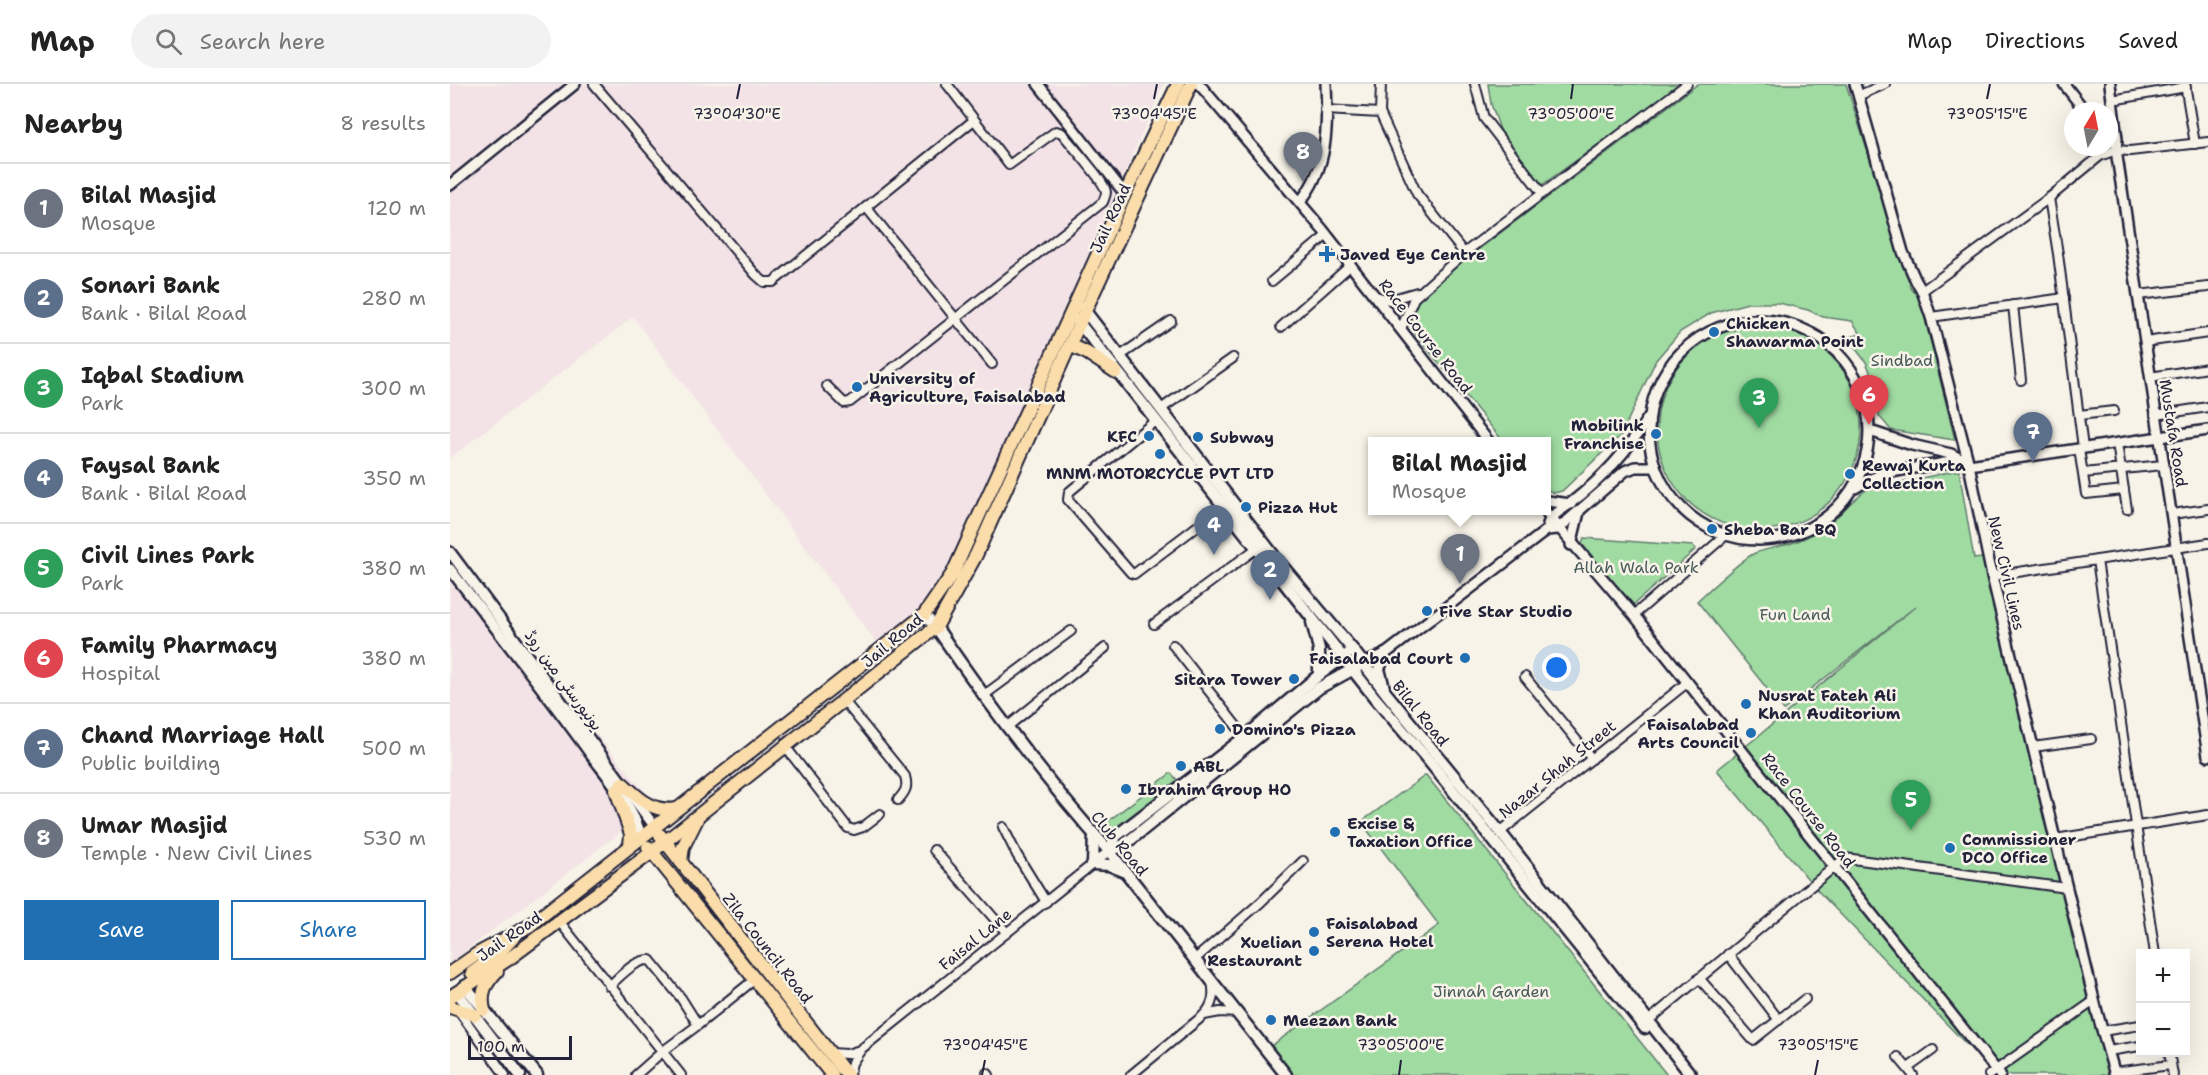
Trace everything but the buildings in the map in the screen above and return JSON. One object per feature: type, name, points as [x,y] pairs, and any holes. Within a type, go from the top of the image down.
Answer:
[{"type":"main road","name":"Jail Road","points":[[456,990],[510,958],[652,852],[936,627],[976,555],[1070,345],[1079,324],[1078,308],[1125,194],[1178,84]]},
{"type":"main road","name":"Jail Road","points":[[450,973],[477,954],[529,926],[924,615],[953,573],[1078,308],[1191,84]]},
{"type":"main road","name":"Bilal Road","points":[[1078,308],[1120,357],[1278,561],[1353,650],[1358,666],[1429,761],[1682,1075]]},
{"type":"main road","name":"Bilal Road","points":[[1079,324],[1344,657],[1358,666]]},
{"type":"main road","points":[[1070,345],[1116,372]]},
{"type":"main road","name":"Club Road","points":[[924,615],[936,627],[1007,727],[1110,851],[1286,1075]]},
{"type":"main road","points":[[1310,615],[1319,649],[1319,675]]},
{"type":"main road","name":"Faisal Lane","points":[[1110,851],[1116,836],[1353,650]]},
{"type":"main road","points":[[1340,675],[1380,696],[1379,669],[1385,654]]},
{"type":"main road","name":"Faisal Lane","points":[[1110,851],[1124,844],[1319,688],[1358,666]]},
{"type":"main road","name":"Bilal Road","points":[[1380,696],[1500,832],[1691,1075]]},
{"type":"main road","points":[[619,787],[651,807],[667,811],[677,809]]},
{"type":"main road","points":[[619,787],[631,834],[630,846]]},
{"type":"main road","points":[[681,862],[687,838],[700,813]]},
{"type":"main road","name":"Zila Council Road","points":[[655,827],[848,1075]]},
{"type":"main road","points":[[1094,834],[1093,864],[1125,871]]},
{"type":"main road","name":"Zila Council Road","points":[[641,837],[832,1075]]},
{"type":"main road","points":[[520,930],[499,953],[463,980],[456,990],[466,1012],[520,1075]]},
{"type":"main road","points":[[466,1012],[481,998],[486,982],[510,958]]},
{"type":"main road","points":[[466,1012],[537,1075]]},
{"type":"street","points":[[450,185],[575,84]]},
{"type":"street","points":[[594,84],[764,282],[773,282],[974,120]]},
{"type":"street","points":[[827,386],[844,404],[850,402],[1103,202],[1106,193],[1104,186],[1062,133],[1056,131],[1052,133],[1009,165],[947,84]]},
{"type":"street","points":[[1038,84],[1125,194]]},
{"type":"street","name":"Race Course Road","points":[[1199,84],[1327,235],[1487,437]]},
{"type":"street","points":[[1299,202],[1311,188],[1324,151],[1326,84]]},
{"type":"street","points":[[1381,84],[1380,113],[1417,194],[1464,253]]},
{"type":"street","points":[[1475,84],[1484,118],[1542,193]]},
{"type":"street","points":[[1401,329],[1409,307],[1423,288],[1464,253],[1687,84]]},
{"type":"street","name":"New Civil Lines","points":[[1856,84],[1903,252],[1922,291],[1931,317],[2094,1001],[2114,1074]]},
{"type":"street","points":[[1860,95],[1885,84]]},
{"type":"street","points":[[2064,84],[2078,102]]},
{"type":"street","name":"Mustafa Road","points":[[2110,84],[2112,100]]},
{"type":"street","points":[[2112,100],[2186,86],[2195,144]]},
{"type":"street","points":[[1325,110],[1380,113]]},
{"type":"street","points":[[2118,150],[2130,151],[2208,142]]},
{"type":"street","points":[[1922,291],[2049,198],[2100,156]]},
{"type":"street","name":"Mustafa Road","points":[[2117,156],[2158,437],[2178,547],[2206,730],[2208,756]]},
{"type":"street","points":[[2049,198],[2079,415],[2086,494],[2124,490]]},
{"type":"street","points":[[866,207],[992,364]]},
{"type":"street","points":[[1272,281],[1327,235]]},
{"type":"street","points":[[1281,327],[1351,265]]},
{"type":"street","points":[[2138,295],[2208,287]]},
{"type":"street","points":[[1376,296],[1389,300],[1423,288]]},
{"type":"street","points":[[1931,317],[2064,300]]},
{"type":"street","points":[[2013,306],[2021,380]]},
{"type":"street","points":[[1120,357],[1171,321]]},
{"type":"street","points":[[1547,530],[1550,519],[1571,504],[1631,445],[1649,416],[1659,384],[1677,357],[1702,336],[1733,323],[1766,321],[1799,328],[1828,344],[1850,368],[1865,398],[1870,431],[1865,461],[1853,489]]},
{"type":"street","points":[[2145,342],[2208,333]]},
{"type":"street","points":[[1161,410],[1233,358]]},
{"type":"street","points":[[2150,377],[2208,368]]},
{"type":"street","points":[[2156,415],[2208,407]]},
{"type":"street","points":[[2079,415],[2114,411]]},
{"type":"street","points":[[1649,416],[1649,435],[1654,467],[1668,492],[1683,510],[1702,524],[1726,535],[1739,539],[1765,540],[1778,539],[1803,531],[1831,514],[1853,489],[1866,480],[1920,465],[2081,449],[2208,430]]},
{"type":"street","points":[[1155,421],[1069,492],[1068,500],[1134,574],[1224,506]]},
{"type":"street","points":[[1870,431],[1912,446],[1952,454],[1965,462]]},
{"type":"street","points":[[2117,443],[2127,509]]},
{"type":"street","points":[[2083,473],[2163,465]]},
{"type":"street","points":[[1358,666],[1385,654],[1547,530],[1558,529],[1630,468],[1654,467]]},
{"type":"street","points":[[1551,502],[1571,504]]},
{"type":"street","points":[[2172,514],[2208,509]]},
{"type":"street","points":[[1571,545],[1579,512]]},
{"type":"street","name":"Race Course Road","points":[[1547,515],[1634,615],[1688,682],[1995,1073]]},
{"type":"street","points":[[1634,615],[1726,535]]},
{"type":"street","points":[[1992,576],[2208,543]]},
{"type":"street","points":[[1154,624],[1257,548]]},
{"type":"street","name":"یونیورسٹی مین روڈ","points":[[450,552],[531,667]]},
{"type":"street","points":[[2097,560],[2154,949]]},
{"type":"street","points":[[450,569],[531,667],[619,787],[655,827]]},
{"type":"street","points":[[983,696],[1071,631]]},
{"type":"street","points":[[1173,645],[1245,737]]},
{"type":"street","points":[[1007,727],[1106,648]]},
{"type":"street","points":[[1526,676],[1592,759]]},
{"type":"street","name":"Nazar Shah Street","points":[[1500,832],[1688,682]]},
{"type":"street","points":[[844,700],[905,776],[906,791],[898,800]]},
{"type":"street","points":[[2033,747],[2091,739]]},
{"type":"street","points":[[785,746],[848,828],[854,830],[863,827],[880,814]]},
{"type":"street","points":[[619,787],[637,820],[641,837]]},
{"type":"street","points":[[2055,839],[2208,815]]},
{"type":"street","points":[[1003,827],[1046,902]]},
{"type":"street","points":[[934,850],[1007,933]]},
{"type":"street","name":"Faisal Lane","points":[[848,1075],[860,1050],[1110,851]]},
{"type":"street","points":[[1648,1021],[1845,858],[2067,888]]},
{"type":"street","points":[[1194,960],[1261,902],[1303,861]]},
{"type":"street","points":[[559,921],[681,1075]]},
{"type":"street","points":[[1728,954],[1779,1020]]},
{"type":"street","points":[[609,986],[636,964],[650,960],[681,998],[698,1025]]},
{"type":"street","points":[[1699,978],[1753,1040],[1805,999]]},
{"type":"street","points":[[636,1075],[755,979]]},
{"type":"street","points":[[1131,1075],[1204,1015],[1212,1003],[1214,989],[1212,982]]},
{"type":"street","points":[[1995,1073],[2094,1001]]},
{"type":"street","points":[[466,1012],[505,1075]]},
{"type":"street","points":[[1204,1015],[1220,1012],[1237,1013]]},
{"type":"street","points":[[2102,1031],[2136,1027]]},
{"type":"street","points":[[2108,1052],[2136,1047]]},
{"type":"street","points":[[829,1052],[847,1054],[860,1050]]},
{"type":"street","points":[[1898,1056],[1911,1072],[1933,1050]]},
{"type":"street","points":[[2170,1057],[2173,1075]]},
{"type":"street","points":[[2114,1074],[2171,1065]]},
{"type":"shaded area","name":"University of Agriculture, Faisalabad","points":[[450,84],[1164,84],[948,569],[924,607],[879,646],[633,317],[450,458]]},
{"type":"shaded area","points":[[450,561],[656,805],[450,963]]},
{"type":"green space","points":[[1488,84],[1682,84],[1542,185],[1501,132],[1491,104]]},
{"type":"green space","name":"Sindbad","points":[[1698,84],[1846,84],[1911,288],[1918,296],[1925,318],[1955,440],[1891,430],[1879,416],[1878,391],[1866,362],[1847,338],[1861,334],[1852,321],[1823,317],[1808,310],[1779,303],[1748,303],[1711,313],[1680,332],[1656,360],[1621,435],[1562,491],[1554,493],[1551,492],[1551,437],[1500,437],[1411,329],[1411,310],[1419,294]]},
{"type":"green space","points":[[1749,326],[1769,326],[1789,330],[1807,338],[1824,349],[1838,363],[1857,398],[1861,428],[1857,458],[1849,476],[1838,493],[1824,507],[1789,526],[1769,530],[1749,530],[1729,526],[1711,518],[1694,507],[1680,493],[1661,458],[1657,438],[1657,418],[1661,398],[1669,380],[1680,363],[1694,349],[1729,330]]},
{"type":"green space","name":"Fun Land","points":[[1959,470],[1974,559],[1989,557],[2115,1075],[1996,1075],[1818,891],[1717,770],[1916,606],[1784,710],[1697,601],[1750,556],[1800,540],[1816,532],[1830,523],[1866,490]]},
{"type":"green space","name":"Allah Wala Park","points":[[1584,538],[1693,546],[1696,549],[1633,605],[1582,544]]},
{"type":"green space","points":[[1171,773],[1178,781],[1114,831],[1107,822]]},
{"type":"green space","name":"Jinnah Garden","points":[[1426,775],[1667,1075],[1288,1075],[1267,1049],[1439,925],[1361,822]]},
{"type":"place","name":"Umar Masjid","points":[[1303,182]]},
{"type":"place","name":"Javed Eye Centre","points":[[1327,254]]},
{"type":"place","name":"Chicken Shawarma Point","points":[[1714,332]]},
{"type":"place","name":"University of Agriculture, Faisalabad","points":[[857,387]]},
{"type":"place","name":"Family Pharmacy","points":[[1869,425]]},
{"type":"place","name":"Iqbal Stadium","points":[[1759,428]]},
{"type":"place","name":"Mobilink Franchise","points":[[1656,434]]},
{"type":"place","name":"KFC","points":[[1149,436]]},
{"type":"place","name":"Subway","points":[[1198,437]]},
{"type":"place","name":"MNM MOTORCYCLE PVT LTD","points":[[1160,454]]},
{"type":"place","name":"Chand Marriage Hall","points":[[2033,462]]},
{"type":"place","name":"Rewaj Kurta Collection","points":[[1850,474]]},
{"type":"place","name":"Pizza Hut","points":[[1246,507]]},
{"type":"place","name":"Sheba Bar BQ","points":[[1712,529]]},
{"type":"place","name":"Faysal Bank","points":[[1214,555]]},
{"type":"place","name":"Bilal Masjid","points":[[1460,584]]},
{"type":"place","name":"Sonari Bank","points":[[1270,600]]},
{"type":"place","name":"Five Star Studio","points":[[1427,611]]},
{"type":"place","name":"Faisalabad Court","points":[[1465,658]]},
{"type":"place","name":"Sitara Tower","points":[[1294,679]]},
{"type":"place","name":"Nusrat Fateh Ali Khan Auditorium","points":[[1746,704]]},
{"type":"place","name":"Domino's Pizza","points":[[1220,729]]},
{"type":"place","name":"Faisalabad Arts Council","points":[[1751,733]]},
{"type":"place","name":"ABL","points":[[1181,766]]},
{"type":"place","name":"Ibrahim Group HO","points":[[1126,789]]},
{"type":"place","name":"Civil Lines Park","points":[[1911,830]]},
{"type":"place","name":"Excise & Taxation Office","points":[[1335,832]]},
{"type":"place","name":"Commissioner DCO Office","points":[[1950,848]]},
{"type":"place","name":"Faisalabad Serena Hotel","points":[[1314,932]]},
{"type":"place","name":"Xuelian Restaurant","points":[[1314,951]]},
{"type":"place","name":"Meezan Bank","points":[[1271,1020]]}]
